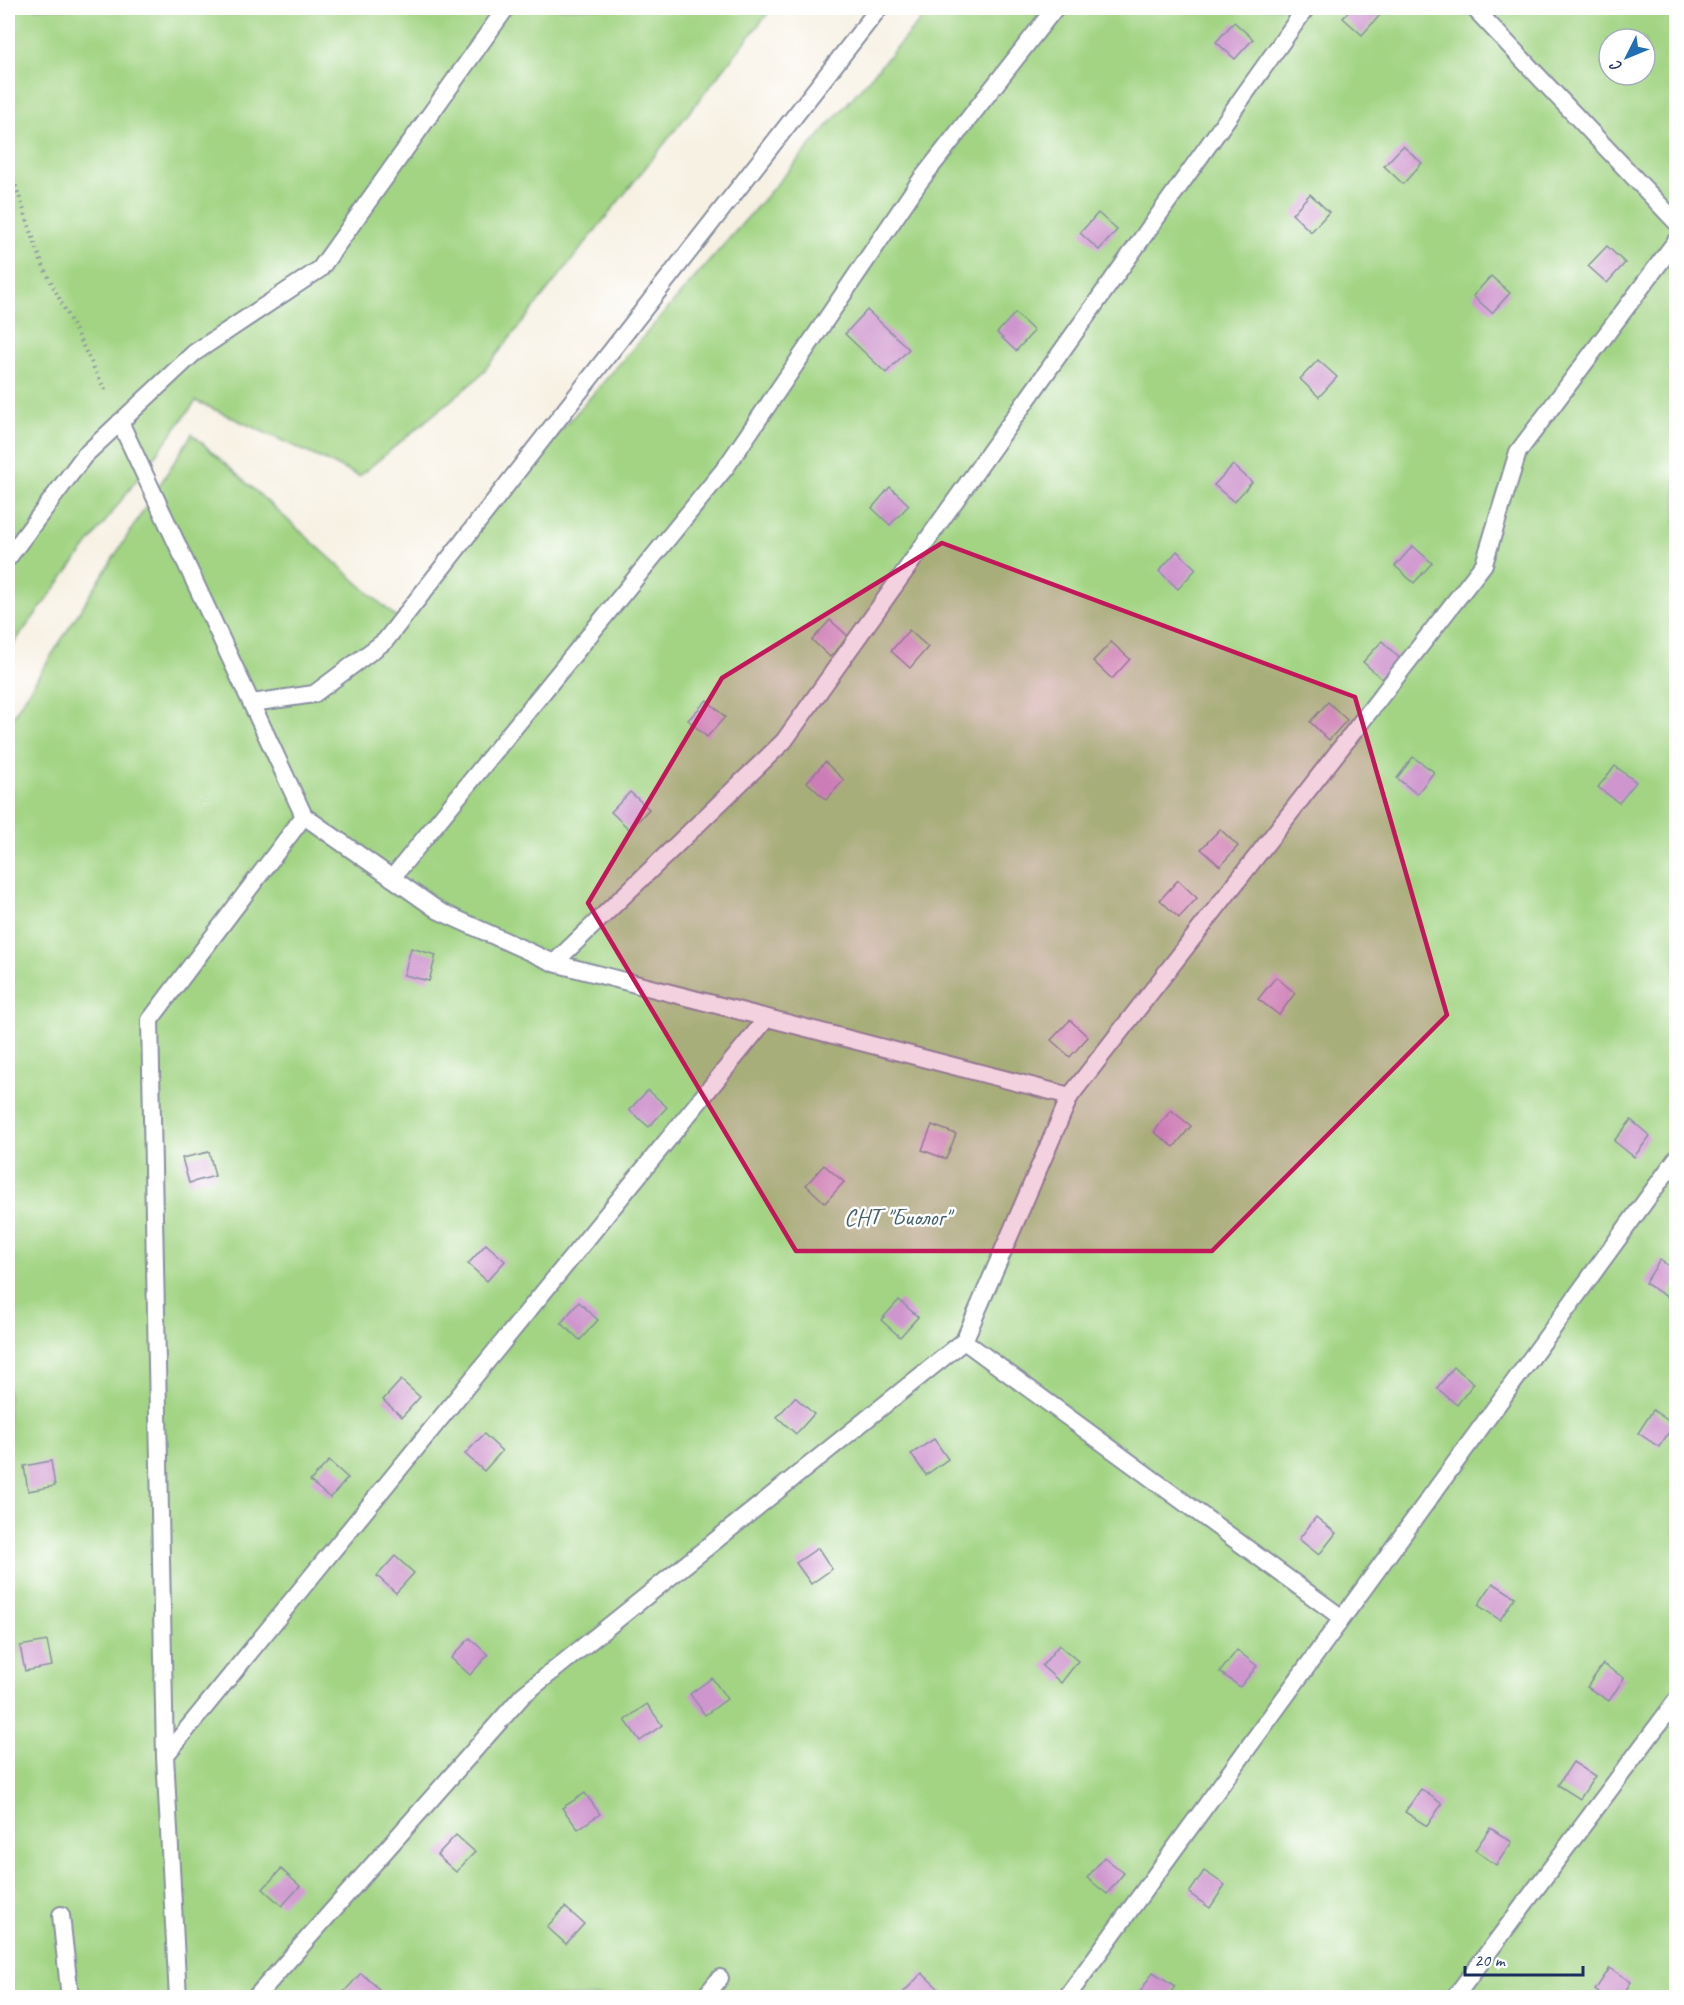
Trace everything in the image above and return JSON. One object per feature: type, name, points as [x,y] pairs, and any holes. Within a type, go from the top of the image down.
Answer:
[{"type":"lane","points":[[8,558],[84,456],[194,353],[320,270],[506,8]]},
{"type":"lane","points":[[252,703],[314,694],[385,641],[879,8]]},
{"type":"lane","points":[[392,878],[726,468],[920,181],[1055,8]]},
{"type":"lane","points":[[554,963],[784,741],[1306,8]]},
{"type":"lane","points":[[1474,8],[1677,222]]},
{"type":"lane","points":[[255,1998],[523,1695],[964,1341],[1071,1096],[1484,564],[1518,452],[1677,241]]},
{"type":"lane","points":[[120,422],[304,816],[439,911],[554,963],[1071,1096]]},
{"type":"lane","points":[[178,1998],[165,1756],[150,1020],[304,816]]},
{"type":"lane","points":[[165,1756],[767,1017]]},
{"type":"lane","points":[[1066,1998],[1677,1159]]},
{"type":"lane","points":[[964,1341],[1342,1618]]},
{"type":"lane","points":[[1454,1998],[1677,1701]]},
{"type":"lane","points":[[61,1915],[70,1998]]},
{"type":"lane","points":[[704,1998],[720,1978]]},
{"type":"path","points":[[8,162],[42,264],[120,422]]},
{"type":"highlighted area","points":[[942,543],[1355,697],[1447,1015],[1212,1251],[796,1251],[588,903],[722,678]]},
{"type":"green space","points":[[8,8],[772,8],[479,377],[359,476],[196,401],[8,651]]},
{"type":"green space","name":"СНТ \"Биолог\"","points":[[931,8],[1676,8],[1676,1997],[8,1997],[8,724],[192,434],[397,618]]},
{"type":"building","points":[[1352,8],[1371,8],[1380,15],[1362,35],[1343,18]]},
{"type":"building","points":[[1234,22],[1253,39],[1235,59],[1216,42]]},
{"type":"building","points":[[1403,146],[1422,163],[1403,184],[1384,166]]},
{"type":"building","points":[[1310,194],[1329,212],[1311,232],[1292,214]]},
{"type":"building","points":[[1098,213],[1117,230],[1099,250],[1080,233]]},
{"type":"building","points":[[1607,246],[1625,263],[1607,283],[1588,266]]},
{"type":"building","points":[[1491,276],[1510,293],[1492,313],[1473,296]]},
{"type":"building","points":[[867,310],[909,349],[886,373],[845,334]]},
{"type":"building","points":[[1015,313],[1034,331],[1016,351],[997,333]]},
{"type":"building","points":[[1676,359],[1676,376],[1668,369]]},
{"type":"building","points":[[1318,360],[1337,377],[1319,397],[1300,379]]},
{"type":"building","points":[[1233,465],[1252,482],[1234,502],[1214,485]]},
{"type":"building","points":[[890,487],[909,505],[890,525],[872,508]]},
{"type":"building","points":[[1413,546],[1432,563],[1414,583],[1395,566]]},
{"type":"building","points":[[1177,551],[1196,569],[1178,589],[1159,571]]},
{"type":"building","points":[[830,620],[849,637],[830,657],[812,640]]},
{"type":"building","points":[[909,630],[928,647],[910,668],[891,651]]},
{"type":"building","points":[[1382,641],[1400,659],[1382,679],[1363,662]]},
{"type":"building","points":[[1111,642],[1130,659],[1112,679],[1093,661]]},
{"type":"building","points":[[707,700],[725,717],[707,737],[688,720]]},
{"type":"building","points":[[1328,702],[1347,720],[1329,740],[1310,722]]},
{"type":"building","points":[[1413,757],[1434,772],[1417,794],[1397,778]]},
{"type":"building","points":[[825,762],[844,780],[826,800],[807,782]]},
{"type":"building","points":[[1615,766],[1636,782],[1619,803],[1598,787]]},
{"type":"building","points":[[630,792],[649,809],[630,830],[611,812]]},
{"type":"building","points":[[1220,829],[1238,846],[1220,866],[1201,849]]},
{"type":"building","points":[[1178,880],[1197,898],[1179,918],[1160,900]]},
{"type":"building","points":[[411,948],[436,955],[429,981],[404,975]]},
{"type":"building","points":[[1276,977],[1295,993],[1279,1015],[1258,999]]},
{"type":"building","points":[[1070,1020],[1088,1037],[1070,1057],[1051,1040]]},
{"type":"building","points":[[648,1090],[667,1107],[649,1127],[629,1110]]},
{"type":"building","points":[[1171,1110],[1191,1126],[1174,1147],[1154,1132]]},
{"type":"building","points":[[1631,1120],[1650,1136],[1634,1157],[1614,1141]]},
{"type":"building","points":[[932,1125],[956,1134],[946,1159],[922,1150]]},
{"type":"building","points":[[209,1152],[215,1176],[189,1183],[182,1158]]},
{"type":"building","points":[[824,1165],[844,1182],[825,1203],[806,1185]]},
{"type":"building","points":[[486,1244],[505,1261],[487,1281],[468,1264]]},
{"type":"building","points":[[1660,1260],[1676,1271],[1676,1282],[1667,1297],[1645,1283]]},
{"type":"building","points":[[899,1300],[918,1317],[900,1337],[881,1320]]},
{"type":"building","points":[[579,1302],[598,1320],[580,1340],[561,1323]]},
{"type":"building","points":[[1454,1367],[1474,1383],[1457,1405],[1437,1388]]},
{"type":"building","points":[[401,1380],[420,1397],[402,1417],[383,1400]]},
{"type":"building","points":[[795,1397],[814,1414],[796,1434],[777,1417]]},
{"type":"building","points":[[1653,1410],[1674,1425],[1659,1447],[1638,1433]]},
{"type":"building","points":[[484,1434],[502,1451],[484,1471],[465,1454]]},
{"type":"building","points":[[934,1439],[948,1459],[926,1475],[911,1454]]},
{"type":"building","points":[[51,1461],[55,1486],[28,1491],[24,1466]]},
{"type":"building","points":[[329,1461],[348,1478],[330,1498],[310,1481]]},
{"type":"building","points":[[1316,1517],[1336,1533],[1319,1555],[1299,1539]]},
{"type":"building","points":[[818,1548],[832,1569],[811,1584],[796,1563]]},
{"type":"building","points":[[395,1556],[414,1573],[396,1593],[377,1576]]},
{"type":"building","points":[[1493,1583],[1515,1597],[1500,1620],[1478,1605]]},
{"type":"building","points":[[470,1638],[488,1655],[470,1675],[451,1658]]},
{"type":"building","points":[[47,1641],[52,1666],[25,1671],[20,1646]]},
{"type":"building","points":[[1059,1645],[1078,1661],[1061,1683],[1042,1666]]},
{"type":"building","points":[[1237,1650],[1257,1666],[1240,1687],[1220,1672]]},
{"type":"building","points":[[1603,1664],[1624,1678],[1609,1701],[1587,1687]]},
{"type":"building","points":[[712,1678],[727,1699],[705,1715],[690,1694]]},
{"type":"building","points":[[647,1704],[662,1725],[640,1741],[625,1720]]},
{"type":"building","points":[[1573,1762],[1595,1776],[1580,1799],[1558,1785]]},
{"type":"building","points":[[1421,1789],[1442,1804],[1427,1826],[1405,1812]]},
{"type":"building","points":[[585,1793],[600,1814],[578,1829],[562,1808]]},
{"type":"building","points":[[1490,1828],[1512,1842],[1496,1865],[1475,1850]]},
{"type":"building","points":[[456,1835],[475,1852],[456,1872],[437,1855]]},
{"type":"building","points":[[1104,1857],[1124,1873],[1107,1894],[1087,1878]]},
{"type":"building","points":[[281,1869],[300,1886],[282,1906],[263,1889]]},
{"type":"building","points":[[1204,1871],[1225,1885],[1210,1908],[1189,1893]]},
{"type":"building","points":[[565,1907],[584,1924],[566,1944],[547,1927]]},
{"type":"building","points":[[1610,1968],[1631,1982],[1621,1998],[1605,1998],[1595,1990]]},
{"type":"building","points":[[1153,1972],[1175,1986],[1167,1998],[1143,1998],[1138,1995]]},
{"type":"building","points":[[361,1973],[380,1990],[373,1998],[348,1998],[343,1993]]},
{"type":"building","points":[[922,1973],[940,1990],[934,1998],[908,1998],[903,1993]]}]
